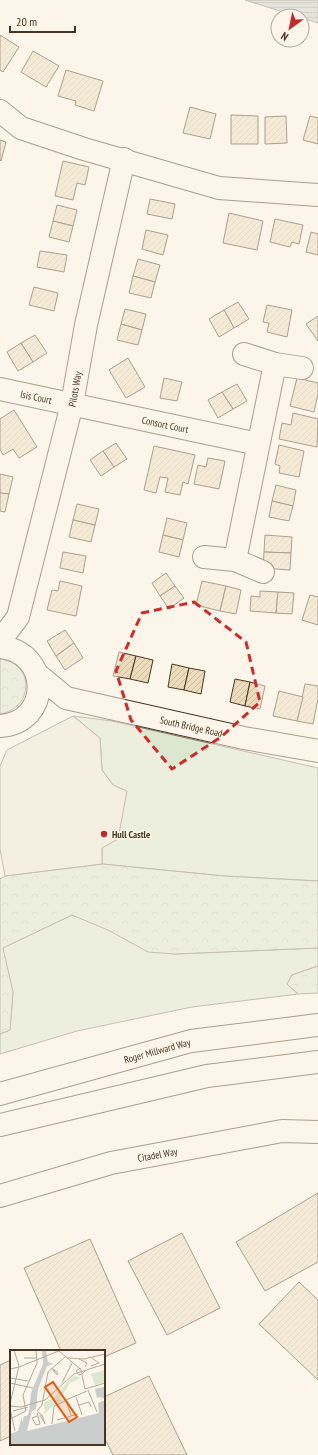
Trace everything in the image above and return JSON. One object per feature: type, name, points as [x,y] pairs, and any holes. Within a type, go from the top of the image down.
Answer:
[{"type":"main road","points":[[0,111],[21,128],[84,149],[124,159],[219,188],[318,194]]},
{"type":"main road","name":"Pilots Way","points":[[0,641],[18,617],[72,404],[86,325],[124,159]]},
{"type":"main road","points":[[244,354],[275,364],[302,368]]},
{"type":"main road","points":[[235,560],[275,364]]},
{"type":"main road","name":"Isis Court","points":[[0,389],[72,404]]},
{"type":"main road","name":"Consort Court","points":[[72,404],[258,444]]},
{"type":"main road","points":[[204,557],[235,560],[263,572]]},
{"type":"main road","points":[[0,726],[9,725],[21,720],[31,711],[37,700],[39,687],[18,617]]},
{"type":"main road","name":"South Bridge Road","points":[[0,647],[9,648],[21,653],[34,668],[66,698],[244,738],[318,752]]},
{"type":"main road","points":[[31,711],[66,698]]},
{"type":"main road","name":"Roger Millward Way","points":[[0,1094],[191,1041],[318,1025]]},
{"type":"main road","points":[[0,1125],[207,1076],[318,1062]]},
{"type":"main road","name":"Citadel Way","points":[[0,1196],[111,1163],[282,1131],[318,1132]]},
{"type":"highlighted area","points":[[194,602],[246,642],[260,702],[221,737],[172,769],[131,720],[116,671],[142,613]]},
{"type":"green space","points":[[0,659],[11,662],[20,668],[26,686],[24,695],[19,703],[11,710],[0,714]]},
{"type":"green space","points":[[73,716],[112,721],[318,768],[318,881],[224,876],[102,864],[102,848],[113,785],[102,770],[100,738]]},
{"type":"green space","points":[[102,864],[224,876],[318,881],[318,948],[175,954],[148,952],[108,930],[72,915],[3,948],[13,992],[10,1030],[0,1034],[0,879],[5,876]]},
{"type":"green space","points":[[72,915],[175,954],[318,948],[318,966],[292,975],[287,984],[298,994],[192,1007],[77,1031],[0,1054],[0,1034],[10,1030],[13,992],[2,948]]},
{"type":"green space","points":[[318,966],[318,993],[298,994],[287,984],[292,975]]},
{"type":"shaded area","points":[[245,0],[318,0],[318,23],[310,20],[310,8],[270,8]]},
{"type":"shaded area","points":[[73,716],[100,738],[102,770],[113,785],[127,791],[118,839],[102,848],[102,864],[5,876],[0,849],[0,766],[7,750]]},
{"type":"building","points":[[0,35],[19,47],[3,72],[0,70]]},
{"type":"building","points":[[33,51],[59,66],[46,87],[21,72]]},
{"type":"building","points":[[66,70],[103,81],[94,111],[75,105],[76,101],[58,96]]},
{"type":"building","points":[[190,107],[216,114],[210,139],[183,133]]},
{"type":"building","points":[[231,115],[258,116],[258,144],[231,144]]},
{"type":"building","points":[[286,116],[287,143],[265,144],[265,117]]},
{"type":"building","points":[[310,116],[318,118],[318,144],[303,140]]},
{"type":"building","points":[[0,140],[6,142],[1,161],[0,160]]},
{"type":"building","points":[[63,161],[89,167],[85,185],[77,183],[73,200],[55,196]]},
{"type":"building","points":[[150,199],[175,204],[172,219],[147,214]]},
{"type":"building","points":[[57,205],[77,210],[73,226],[53,221]]},
{"type":"building","points":[[229,213],[263,221],[257,250],[223,243]]},
{"type":"building","points":[[275,219],[303,225],[299,244],[292,242],[290,247],[270,242]]},
{"type":"building","points":[[53,221],[73,226],[69,242],[49,237]]},
{"type":"building","points":[[146,230],[168,235],[163,255],[142,249]]},
{"type":"building","points":[[311,232],[318,234],[318,255],[306,252]]},
{"type":"building","points":[[40,251],[67,255],[64,272],[37,267]]},
{"type":"building","points":[[138,259],[160,265],[155,282],[133,276]]},
{"type":"building","points":[[133,276],[155,282],[151,298],[129,293]]},
{"type":"building","points":[[34,287],[58,293],[54,311],[29,305]]},
{"type":"building","points":[[238,302],[249,319],[234,328],[224,310]]},
{"type":"building","points":[[267,305],[292,310],[287,337],[267,332],[269,323],[263,322]]},
{"type":"building","points":[[125,309],[146,314],[142,330],[121,324]]},
{"type":"building","points":[[224,310],[234,328],[219,337],[209,319]]},
{"type":"building","points":[[318,316],[318,341],[306,324]]},
{"type":"building","points":[[121,324],[142,330],[138,345],[117,340]]},
{"type":"building","points":[[35,335],[47,353],[33,362],[21,343]]},
{"type":"building","points":[[21,343],[33,362],[18,371],[7,352]]},
{"type":"building","points":[[128,358],[145,387],[126,398],[109,370]]},
{"type":"building","points":[[164,378],[182,382],[177,401],[160,398]]},
{"type":"building","points":[[297,378],[318,383],[318,394],[314,412],[290,406]]},
{"type":"building","points":[[237,384],[247,401],[233,409],[222,392]]},
{"type":"building","points":[[222,392],[233,409],[218,418],[208,400]]},
{"type":"building","points":[[14,410],[37,447],[19,458],[13,449],[3,455],[0,449],[0,419]]},
{"type":"building","points":[[293,413],[318,419],[317,447],[279,439],[282,423],[291,425]]},
{"type":"building","points":[[116,443],[127,459],[114,467],[103,451]]},
{"type":"building","points":[[279,445],[304,451],[299,477],[279,473],[280,466],[275,464]]},
{"type":"building","points":[[154,446],[195,455],[188,484],[183,482],[180,495],[165,492],[168,478],[160,477],[156,493],[144,490]]},
{"type":"building","points":[[103,451],[114,467],[101,476],[90,460]]},
{"type":"building","points":[[208,458],[225,461],[219,489],[194,484],[198,465],[206,467]]},
{"type":"building","points":[[0,474],[13,477],[9,494],[0,493]]},
{"type":"building","points":[[276,485],[296,490],[293,506],[272,501]]},
{"type":"building","points":[[0,493],[9,494],[5,512],[0,511]]},
{"type":"building","points":[[272,501],[293,506],[289,521],[269,517]]},
{"type":"building","points":[[77,504],[99,509],[95,525],[73,520]]},
{"type":"building","points":[[167,518],[187,523],[183,540],[163,535]]},
{"type":"building","points":[[73,520],[95,525],[91,542],[69,537]]},
{"type":"building","points":[[163,535],[183,540],[179,557],[159,552]]},
{"type":"building","points":[[265,535],[292,537],[291,553],[264,552]]},
{"type":"building","points":[[63,552],[86,556],[83,573],[60,568]]},
{"type":"building","points":[[264,552],[291,553],[290,570],[263,568]]},
{"type":"building","points":[[166,573],[175,586],[160,596],[152,583]]},
{"type":"building","points":[[60,581],[82,586],[76,616],[47,610],[52,590],[58,591]]},
{"type":"building","points":[[202,581],[226,586],[220,611],[196,605]]},
{"type":"building","points":[[175,586],[184,598],[169,609],[160,596]]},
{"type":"building","points":[[226,586],[241,590],[236,614],[220,611]]},
{"type":"building","points":[[260,591],[278,592],[276,613],[250,611],[251,596],[260,597]]},
{"type":"building","points":[[278,592],[294,593],[292,614],[276,613]]},
{"type":"building","points":[[310,595],[318,597],[318,625],[302,620]]},
{"type":"building","points":[[65,630],[74,643],[56,656],[47,641]]},
{"type":"building","points":[[74,643],[83,658],[65,670],[56,656]]},
{"type":"building","points":[[119,652],[136,656],[130,679],[113,676]]},
{"type":"building","points":[[136,656],[153,660],[148,683],[130,679]]},
{"type":"building","points":[[172,664],[189,668],[184,690],[168,687]]},
{"type":"building","points":[[189,668],[205,671],[201,694],[184,690]]},
{"type":"building","points":[[235,679],[250,682],[245,706],[230,702]]},
{"type":"building","points":[[250,682],[265,686],[260,709],[245,706]]},
{"type":"building","points":[[305,684],[318,686],[318,699],[313,724],[297,721]]},
{"type":"building","points":[[279,691],[303,697],[297,721],[273,716]]},
{"type":"building","points":[[318,1193],[318,1262],[265,1291],[236,1242]]},
{"type":"building","points":[[182,1233],[220,1308],[167,1335],[128,1261]]},
{"type":"building","points":[[90,1239],[136,1343],[105,1357],[105,1350],[61,1350],[24,1268]]},
{"type":"building","points":[[299,1282],[318,1300],[318,1380],[259,1324]]},
{"type":"building","points":[[10,1360],[10,1436],[0,1441],[0,1365]]},
{"type":"building","points":[[149,1376],[187,1455],[113,1455],[105,1439],[105,1397]]},
{"type":"place","name":"Hull Castle","points":[[104,834]]}]
